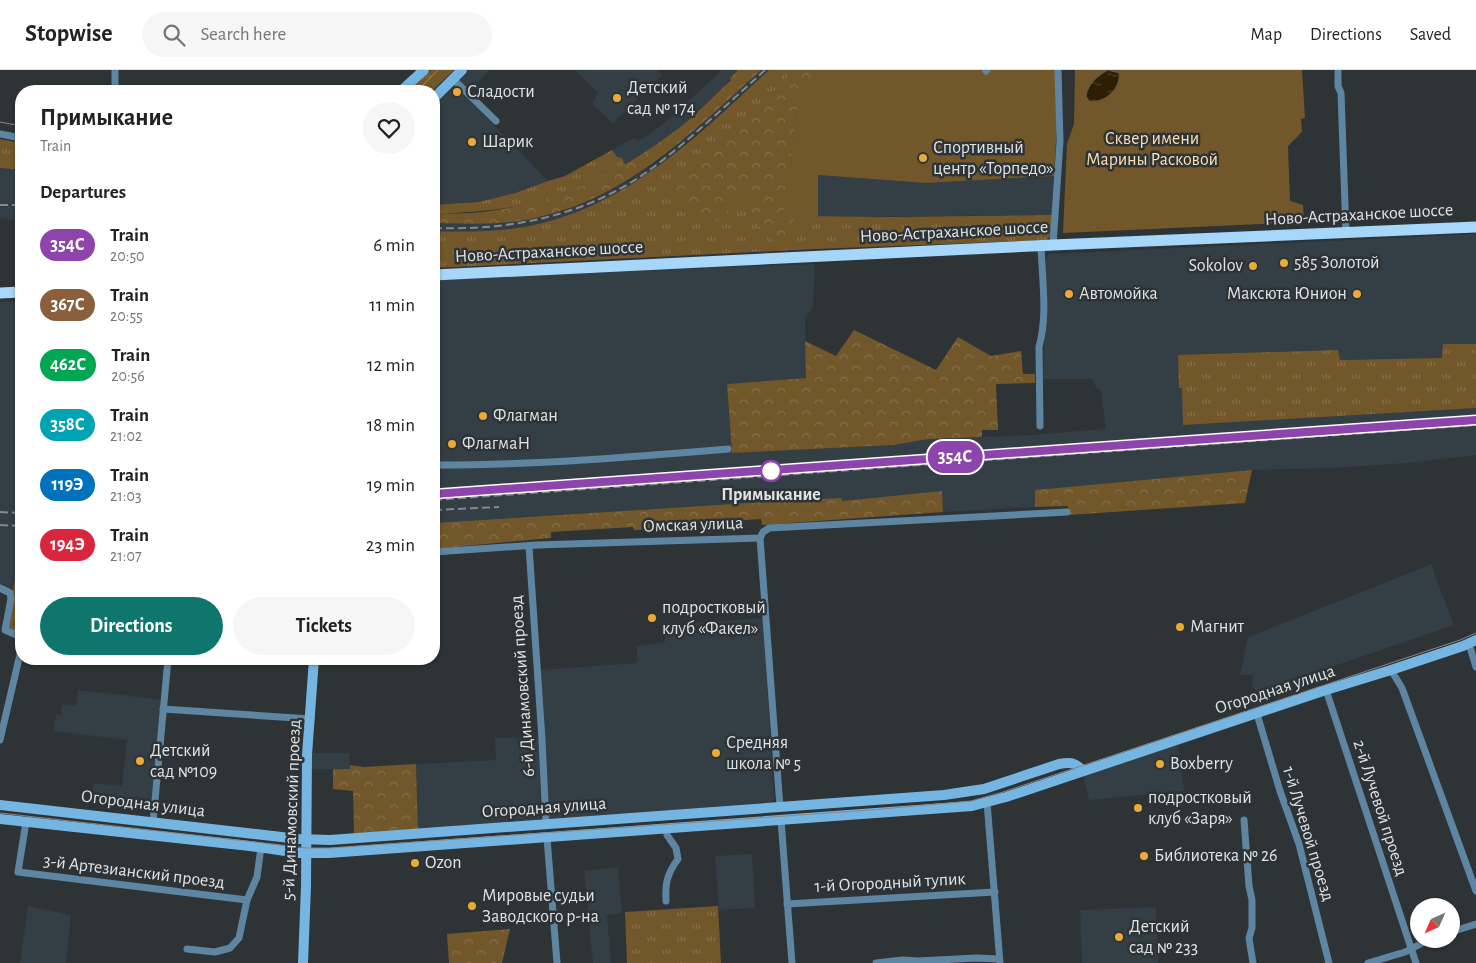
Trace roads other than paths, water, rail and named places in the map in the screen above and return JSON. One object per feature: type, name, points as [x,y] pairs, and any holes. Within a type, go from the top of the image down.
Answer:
[{"type":"main road","name":"Ново-Астраханское шоссе","points":[[440,275],[1476,227]]},
{"type":"main road","points":[[0,293],[15,292]]},
{"type":"street","points":[[115,70],[115,85]]},
{"type":"street","points":[[408,85],[424,70]]},
{"type":"street","points":[[440,92],[462,70]]},
{"type":"street","points":[[1053,245],[1060,142],[1058,70]]},
{"type":"street","points":[[1338,70],[1338,86],[1341,93],[1346,233]]},
{"type":"street","points":[[453,79],[496,121]]},
{"type":"street","points":[[0,134],[15,137]]},
{"type":"street","points":[[1040,426],[1040,347],[1044,294],[1041,246]]},
{"type":"street","points":[[440,464],[500,465],[728,449]]},
{"type":"street","name":"Омская улица","points":[[440,552],[529,546],[760,538],[763,532],[769,528],[1067,512]]},
{"type":"street","points":[[760,538],[780,807]]},
{"type":"street","name":"6-й Динамовский проезд","points":[[529,546],[546,824]]},
{"type":"street","points":[[0,588],[10,594],[11,599],[5,630],[15,634]]},
{"type":"street","points":[[1472,642],[1476,667]]},
{"type":"street","name":"Огородная улица","points":[[0,819],[307,853],[337,853],[972,806],[1472,642]]},
{"type":"street","points":[[0,740],[18,665]]},
{"type":"street","points":[[153,822],[167,665]]},
{"type":"street","name":"5-й Динамовский проезд","points":[[304,963],[307,764],[314,665]]},
{"type":"street","points":[[1391,670],[1402,688],[1476,891]]},
{"type":"street","name":"2-й Лучевой проезд","points":[[1326,690],[1410,945]]},
{"type":"street","points":[[163,709],[310,719]]},
{"type":"street","name":"1-й Лучевой проезд","points":[[1256,714],[1299,844],[1329,963]]},
{"type":"street","name":"Огородная улица","points":[[0,805],[306,839],[353,838],[970,792],[984,790],[1059,764],[1070,762],[1077,764],[1083,771]]},
{"type":"street","points":[[876,963],[903,960],[977,958],[999,961],[988,802]]},
{"type":"street","points":[[781,820],[792,963]]},
{"type":"street","points":[[1244,820],[1249,886],[1252,900],[1252,928],[1249,938],[1253,963]]},
{"type":"street","name":"3-й Артезианский проезд","points":[[26,822],[18,872],[247,900]]},
{"type":"street","points":[[666,901],[665,884],[678,860],[676,848],[667,835],[667,830]]},
{"type":"street","points":[[547,838],[557,963]]},
{"type":"street","points":[[187,949],[215,952],[235,944],[242,931],[247,900],[257,878],[261,847]]},
{"type":"street","name":"1-й Огородный тупик","points":[[787,904],[995,892]]},
{"type":"street","points":[[1460,929],[1476,924]]},
{"type":"street","points":[[1368,963],[1405,952],[1411,948]]},
{"type":"street","name":"2-й Лучевой проезд","points":[[1411,948],[1416,963]]},
{"type":"water","points":[[1108,70],[1119,73],[1119,79],[1114,90],[1106,98],[1089,101],[1086,96],[1091,84]]},
{"type":"tram line","points":[[423,85],[438,70]]},
{"type":"tram line","points":[[0,122],[15,125]]},
{"type":"tram line","points":[[0,813],[307,848],[330,848],[871,810],[971,801],[1460,640],[1476,633]]},
{"type":"railway","points":[[440,228],[494,226],[524,222],[581,207],[608,195],[634,181],[659,163],[765,70]]},
{"type":"railway","points":[[0,205],[15,205]]},
{"type":"railway","points":[[440,500],[1476,425]]},
{"type":"railway","points":[[440,510],[499,507]]},
{"type":"railway","points":[[0,512],[15,513]]},
{"type":"railway","points":[[0,525],[15,526]]},
{"type":"train","name":"354С","points":[[440,494],[1454,420],[1476,420]]},
{"type":"place","name":"Сладости","points":[[457,92]]},
{"type":"place","name":"Детский сад № 174","points":[[617,98]]},
{"type":"place","name":"Шарик","points":[[472,142]]},
{"type":"place","name":"Спортивный центр «Торпедо»","points":[[923,158]]},
{"type":"place","name":"585 Золотой","points":[[1284,263]]},
{"type":"place","name":"Sokolov","points":[[1253,266]]},
{"type":"place","name":"Автомойка","points":[[1069,294]]},
{"type":"place","name":"Максюта Юнион","points":[[1357,294]]},
{"type":"place","name":"Флагман","points":[[483,416]]},
{"type":"place","name":"ФлагмаН","points":[[452,444]]},
{"type":"place","name":"Примыкание","points":[[771,471]]},
{"type":"place","name":"подростковый клуб «Факел»","points":[[652,618]]},
{"type":"place","name":"Магнит","points":[[1180,627]]},
{"type":"place","name":"Средняя школа № 5","points":[[716,753]]},
{"type":"place","name":"Детский сад №109","points":[[140,761]]},
{"type":"place","name":"Boxberry","points":[[1160,764]]},
{"type":"place","name":"подростковый клуб «Заря»","points":[[1138,808]]},
{"type":"place","name":"Библиотека № 26","points":[[1144,856]]},
{"type":"place","name":"Ozon","points":[[415,863]]},
{"type":"place","name":"Мировые судьи Заводского р-на","points":[[472,906]]},
{"type":"place","name":"Детский сад № 233","points":[[1119,937]]},
{"type":"park label","name":"Сквер имени Марины Расковой","points":[[1152,149]]}]
